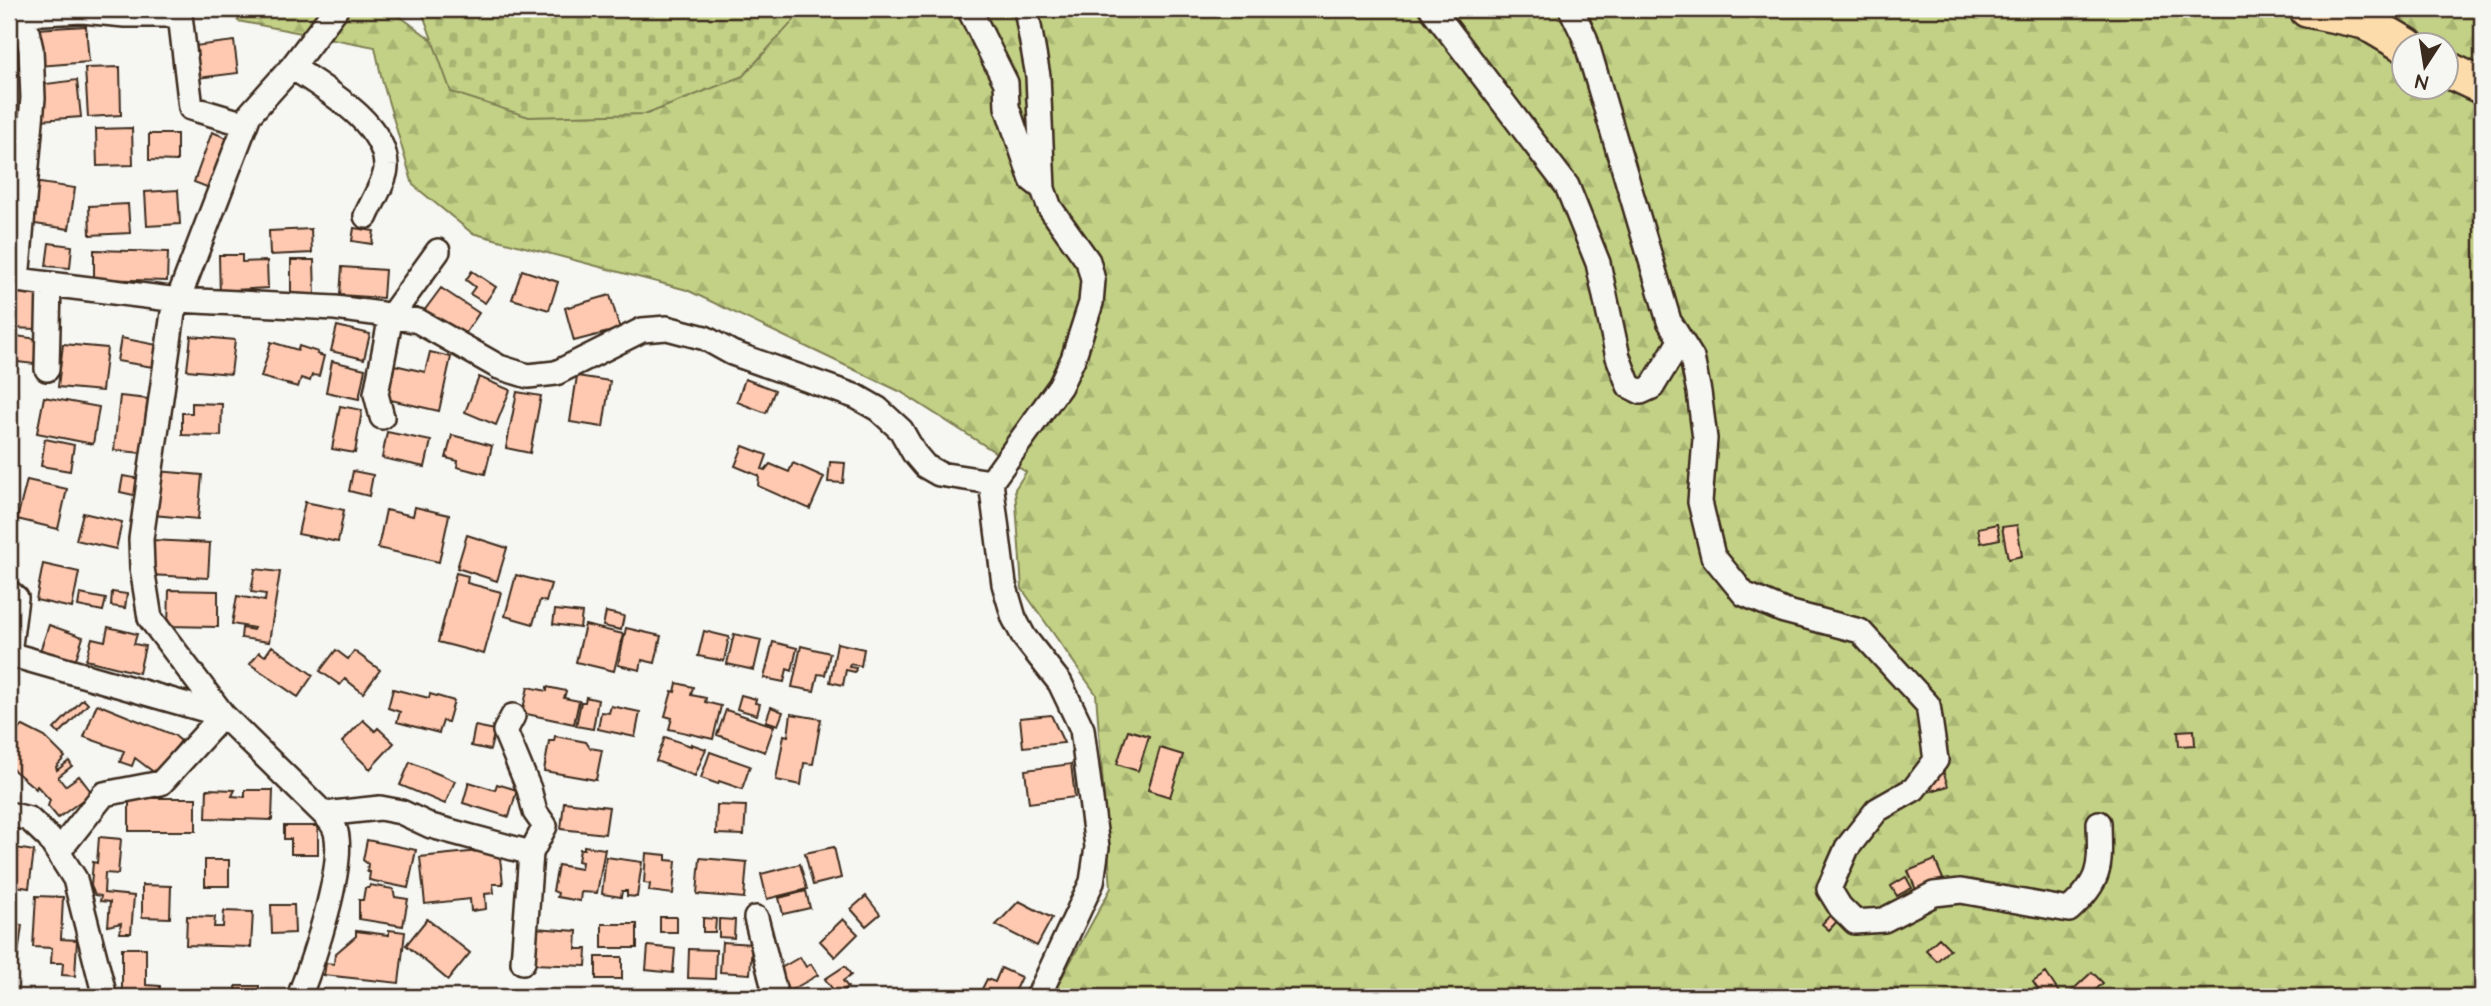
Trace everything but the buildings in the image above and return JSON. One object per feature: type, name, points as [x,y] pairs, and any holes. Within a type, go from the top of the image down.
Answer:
[{"type":"main road","points":[[2307,9],[2365,22],[2390,36]]},
{"type":"main road","points":[[2460,76],[2482,86]]},
{"type":"street","points":[[299,997],[322,930],[335,868],[336,832],[324,814],[223,715],[150,618],[142,568],[141,539],[173,313],[245,124],[265,95],[292,66],[336,9]]},
{"type":"street","points":[[969,9],[1006,83],[1007,107],[1032,180],[1043,189]]},
{"type":"street","points":[[1026,9],[1038,76],[1043,189],[1050,208],[1088,261],[1093,280],[1091,303],[1073,359],[1060,386],[991,482],[1004,584],[1014,618],[1024,637],[1060,683],[1082,729],[1097,847],[1092,882],[1038,997]]},
{"type":"street","points":[[1432,9],[1567,186],[1598,263],[1618,357],[1629,386],[1641,392],[1652,387],[1681,341]]},
{"type":"street","points":[[1571,9],[1585,38],[1669,321],[1692,358],[1705,439],[1700,502],[1713,556],[1744,594],[1784,611],[1860,631],[1927,705],[1936,760],[1914,789],[1877,810],[1847,848],[1829,889],[1840,907],[1855,922],[1884,920],[1934,894],[1961,891],[2069,910],[2088,893],[2100,868],[2099,823]]},
{"type":"street","points":[[245,124],[191,108],[180,15],[22,11],[31,49],[33,98],[18,165],[13,280],[178,300],[335,308],[418,321],[499,368],[528,376],[556,373],[642,330],[667,328],[705,338],[732,353],[857,397],[878,409],[901,430],[925,466],[940,474],[991,482]]},
{"type":"street","points":[[292,66],[356,112],[381,144],[387,169],[366,216]]},
{"type":"street","points":[[382,417],[376,394],[391,316],[438,251]]},
{"type":"street","points":[[47,369],[50,284]]},
{"type":"street","points":[[9,592],[16,598],[9,654],[223,715]]},
{"type":"street","points":[[58,852],[104,794],[161,783],[223,715]]},
{"type":"street","points":[[513,716],[505,731],[529,789],[535,812],[545,826],[531,853],[523,962]]},
{"type":"street","points":[[324,814],[380,808],[401,812],[431,826],[531,853]]},
{"type":"street","points":[[9,814],[30,819],[49,838],[75,879],[106,997]]},
{"type":"street","points":[[756,918],[776,997]]},
{"type":"green space","points":[[233,9],[390,9],[486,80],[745,9],[2482,9],[2482,997],[1051,997],[1111,888],[1096,694],[1022,589],[1015,489],[1026,472],[901,392],[687,290],[472,233],[413,185],[375,47],[238,21]]},
{"type":"green space","points":[[421,9],[804,9],[743,76],[647,114],[529,117],[451,92]]}]
